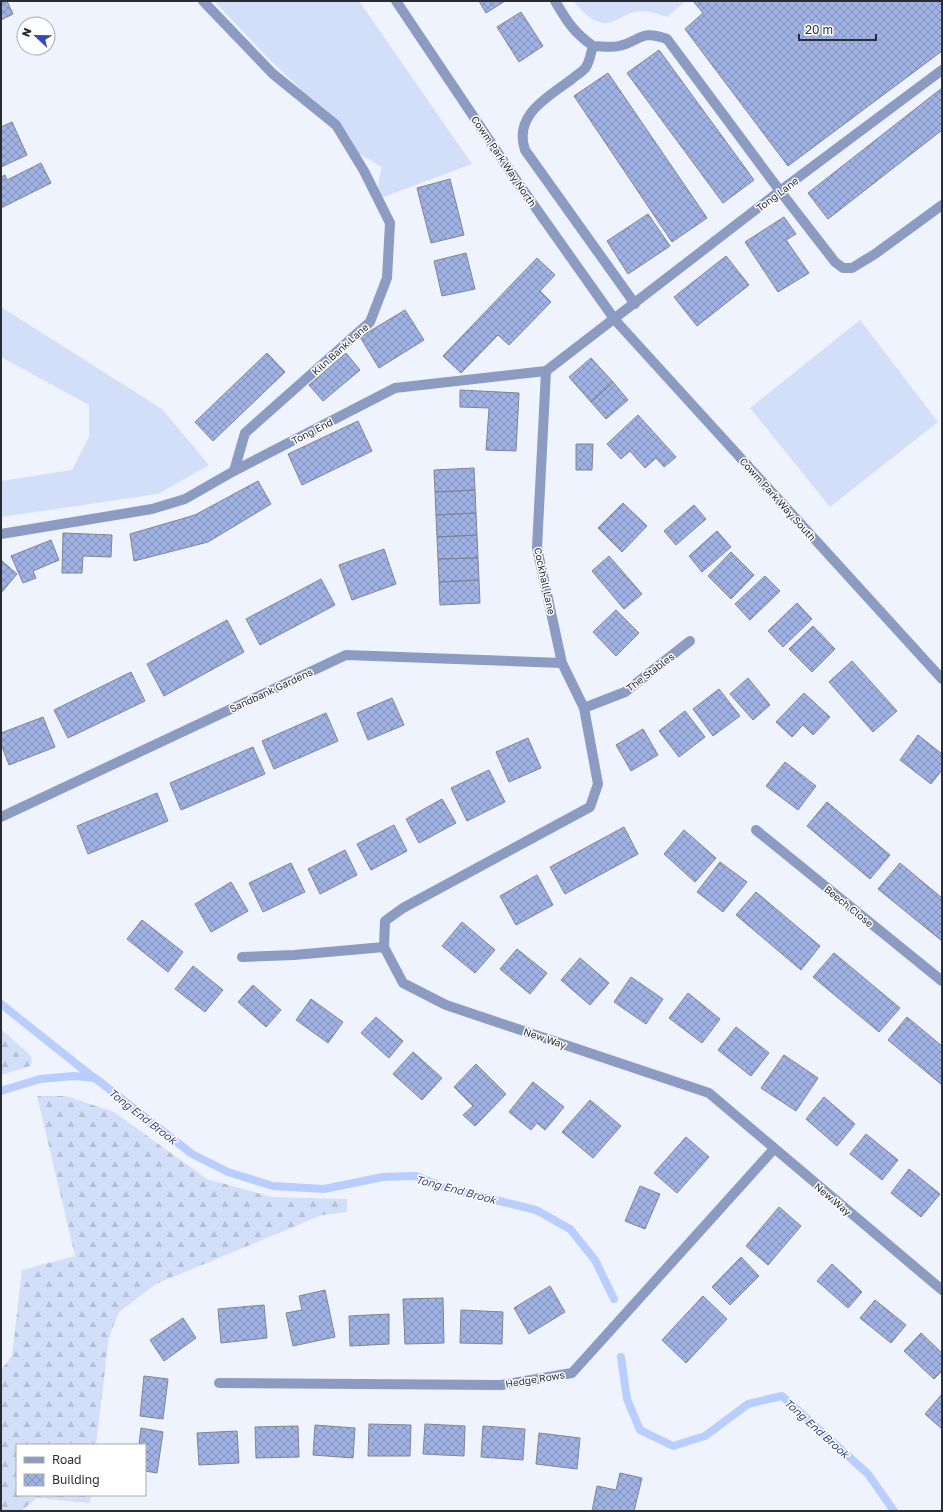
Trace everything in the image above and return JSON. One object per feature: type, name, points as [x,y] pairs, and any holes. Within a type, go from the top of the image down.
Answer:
[{"type":"street","name":"Kiln Bank Lane","points":[[203,1],[273,74],[336,125],[364,171],[390,223],[387,278],[370,322],[245,433],[234,471]]},
{"type":"street","name":"Cowm Park Way North","points":[[396,1],[516,180],[615,320]]},
{"type":"street","points":[[555,1],[568,22],[580,37],[594,46],[619,46],[643,35],[657,36],[667,39],[780,192],[834,262],[844,268],[852,268],[875,254],[942,205]]},
{"type":"street","points":[[594,46],[586,67],[536,107],[524,124],[522,141],[525,150],[635,304]]},
{"type":"street","name":"Tong Lane","points":[[615,320],[780,192],[942,70]]},
{"type":"street","points":[[546,371],[615,320]]},
{"type":"street","name":"Cowm Park Way South","points":[[615,320],[942,679]]},
{"type":"street","name":"Tong End","points":[[1,534],[152,509],[184,498],[395,388],[546,371]]},
{"type":"street","name":"Cockhall Lane","points":[[384,947],[385,921],[403,908],[590,807],[598,784],[584,708],[562,663],[537,548],[546,371]]},
{"type":"street","name":"The Stables","points":[[584,708],[624,692],[690,641]]},
{"type":"street","name":"Sandbank Gardens","points":[[1,818],[346,656],[562,663]]},
{"type":"street","name":"Beech Close","points":[[756,830],[942,981]]},
{"type":"street","points":[[242,957],[294,955],[384,947]]},
{"type":"street","name":"New Way","points":[[384,947],[403,983],[446,1004],[709,1093],[942,1290]]},
{"type":"street","name":"Hedge Rows","points":[[219,1383],[501,1385],[572,1373],[774,1149]]},
{"type":"green space","points":[[214,1],[359,1],[472,164],[381,198],[378,187],[382,167],[354,151],[337,124],[269,59]]},
{"type":"green space","points":[[574,1],[686,1],[667,17],[651,12],[638,11],[614,21],[602,23],[584,13]]},
{"type":"green space","points":[[1,307],[162,409],[209,465],[158,494],[1,517],[1,481],[72,470],[89,437],[89,405],[1,357]]},
{"type":"green space","points":[[860,320],[938,422],[830,507],[750,408]]},
{"type":"green space","points":[[1,1029],[31,1056],[32,1062],[30,1066],[1,1075]]},
{"type":"green space","points":[[37,1096],[66,1096],[114,1112],[207,1179],[272,1197],[347,1199],[347,1212],[322,1215],[156,1284],[119,1312],[109,1337],[96,1444],[16,1444],[16,1496],[91,1496],[90,1503],[37,1498],[21,1511],[1,1511],[1,1370],[12,1356],[22,1270],[75,1256]]},
{"type":"building","points":[[1,1],[7,1],[13,14],[1,20]]},
{"type":"building","points":[[479,1],[505,1],[486,13]]},
{"type":"building","points":[[693,1],[942,1],[942,51],[788,166],[685,29],[703,13]]},
{"type":"building","points":[[521,12],[543,46],[519,62],[497,27]]},
{"type":"building","points":[[659,50],[754,180],[723,203],[627,73]]},
{"type":"building","points":[[608,73],[707,218],[672,242],[574,96]]},
{"type":"building","points":[[942,88],[942,130],[828,219],[808,193]]},
{"type":"building","points":[[12,122],[27,155],[1,167],[1,127]]},
{"type":"building","points":[[41,163],[51,183],[1,208],[1,177],[5,175],[7,180]]},
{"type":"building","points":[[450,179],[464,235],[431,243],[417,188]]},
{"type":"building","points":[[648,214],[670,246],[628,274],[607,241]]},
{"type":"building","points":[[784,217],[796,234],[786,240],[809,273],[778,292],[745,242]]},
{"type":"building","points":[[466,253],[475,289],[442,296],[434,261]]},
{"type":"building","points":[[726,256],[749,285],[697,326],[674,297]]},
{"type":"building","points":[[537,258],[555,275],[540,291],[551,302],[509,345],[498,335],[461,373],[443,356]]},
{"type":"building","points":[[405,310],[424,340],[379,368],[360,337]]},
{"type":"building","points":[[267,353],[285,372],[213,441],[195,422]]},
{"type":"building","points":[[346,353],[360,370],[323,401],[309,385]]},
{"type":"building","points":[[591,358],[613,382],[591,402],[569,377]]},
{"type":"building","points":[[613,382],[628,400],[606,419],[591,402]]},
{"type":"building","points":[[460,390],[519,393],[516,451],[486,450],[489,408],[460,407]]},
{"type":"building","points":[[638,415],[676,457],[664,467],[656,458],[645,468],[630,451],[621,459],[607,444]]},
{"type":"building","points":[[358,421],[372,451],[302,485],[288,454]]},
{"type":"building","points":[[576,444],[593,444],[592,470],[576,470]]},
{"type":"building","points":[[474,468],[475,490],[435,492],[434,470]]},
{"type":"building","points":[[258,481],[271,504],[208,542],[134,561],[130,534],[195,515]]},
{"type":"building","points":[[475,490],[476,513],[436,515],[435,492]]},
{"type":"building","points":[[623,503],[647,526],[622,552],[598,528]]},
{"type":"building","points":[[694,505],[706,519],[676,545],[664,531]]},
{"type":"building","points":[[476,513],[477,535],[437,537],[436,515]]},
{"type":"building","points":[[717,531],[731,547],[702,572],[689,556]]},
{"type":"building","points":[[63,533],[112,535],[111,557],[83,556],[82,573],[62,573]]},
{"type":"building","points":[[477,535],[478,558],[438,559],[437,537]]},
{"type":"building","points":[[51,540],[59,560],[33,571],[36,578],[23,583],[11,556]]},
{"type":"building","points":[[384,549],[396,584],[352,600],[339,565]]},
{"type":"building","points":[[731,552],[754,575],[731,599],[708,576]]},
{"type":"building","points":[[609,556],[642,594],[624,609],[592,571]]},
{"type":"building","points":[[478,558],[479,580],[439,582],[438,559]]},
{"type":"building","points":[[1,560],[17,574],[1,593]]},
{"type":"building","points":[[765,576],[780,591],[750,620],[735,604]]},
{"type":"building","points":[[321,579],[335,605],[260,645],[246,619]]},
{"type":"building","points":[[479,580],[480,603],[440,605],[439,582]]},
{"type":"building","points":[[797,603],[812,619],[783,647],[768,631]]},
{"type":"building","points":[[616,610],[639,633],[616,656],[593,632]]},
{"type":"building","points":[[227,620],[244,652],[164,696],[147,664]]},
{"type":"building","points":[[813,626],[835,649],[812,672],[789,649]]},
{"type":"building","points":[[852,661],[897,711],[873,732],[829,682]]},
{"type":"building","points":[[131,672],[145,701],[68,738],[54,710]]},
{"type":"building","points":[[748,678],[770,705],[753,720],[730,694]]},
{"type":"building","points":[[719,689],[740,716],[713,736],[693,709]]},
{"type":"building","points":[[804,693],[830,717],[813,735],[803,725],[792,737],[776,722]]},
{"type":"building","points":[[392,698],[404,725],[368,740],[357,713]]},
{"type":"building","points":[[685,711],[705,737],[679,757],[659,731]]},
{"type":"building","points":[[326,713],[338,741],[274,769],[262,741]]},
{"type":"building","points":[[43,717],[55,747],[9,765],[1,744],[1,733]]},
{"type":"building","points":[[643,729],[658,755],[631,771],[616,745]]},
{"type":"building","points":[[918,735],[942,754],[942,770],[931,784],[900,760]]},
{"type":"building","points":[[528,738],[541,768],[509,782],[496,752]]},
{"type":"building","points":[[253,747],[265,774],[181,810],[170,783]]},
{"type":"building","points":[[785,762],[816,786],[798,810],[766,786]]},
{"type":"building","points":[[489,770],[505,802],[467,821],[451,788]]},
{"type":"building","points":[[157,793],[168,821],[88,854],[77,826]]},
{"type":"building","points":[[442,799],[456,823],[419,843],[406,819]]},
{"type":"building","points":[[827,802],[890,855],[870,879],[807,826]]},
{"type":"building","points":[[394,825],[407,851],[371,870],[357,844]]},
{"type":"building","points":[[624,827],[638,854],[565,894],[550,867]]},
{"type":"building","points":[[684,830],[716,858],[695,882],[664,854]]},
{"type":"building","points":[[345,850],[357,875],[320,894],[308,869]]},
{"type":"building","points":[[720,862],[747,882],[723,912],[697,892]]},
{"type":"building","points":[[291,863],[305,892],[263,912],[249,883]]},
{"type":"building","points":[[900,863],[942,898],[942,941],[878,889]]},
{"type":"building","points":[[537,875],[553,905],[516,925],[500,896]]},
{"type":"building","points":[[231,882],[248,911],[211,932],[195,904]]},
{"type":"building","points":[[756,892],[820,946],[801,970],[736,915]]},
{"type":"building","points":[[142,920],[183,952],[168,972],[127,939]]},
{"type":"building","points":[[462,922],[495,950],[475,973],[442,946]]},
{"type":"building","points":[[517,949],[547,973],[530,994],[500,969]]},
{"type":"building","points":[[834,953],[900,1008],[879,1032],[813,977]]},
{"type":"building","points":[[580,958],[609,983],[590,1005],[561,980]]},
{"type":"building","points":[[193,966],[223,990],[205,1012],[175,989]]},
{"type":"building","points":[[631,977],[663,999],[646,1024],[614,1002]]},
{"type":"building","points":[[253,985],[281,1010],[266,1027],[238,1002]]},
{"type":"building","points":[[688,993],[720,1019],[702,1043],[669,1018]]},
{"type":"building","points":[[311,999],[343,1022],[328,1043],[296,1020]]},
{"type":"building","points":[[376,1017],[403,1041],[389,1058],[361,1033]]},
{"type":"building","points":[[907,1017],[942,1046],[942,1085],[888,1040]]},
{"type":"building","points":[[736,1027],[769,1053],[751,1076],[718,1050]]},
{"type":"building","points":[[413,1052],[442,1078],[422,1100],[393,1074]]},
{"type":"building","points":[[784,1055],[818,1078],[796,1111],[761,1088]]},
{"type":"building","points":[[476,1064],[506,1094],[475,1126],[463,1115],[473,1106],[454,1087]]},
{"type":"building","points":[[533,1082],[564,1107],[545,1130],[537,1123],[531,1130],[509,1112]]},
{"type":"building","points":[[824,1097],[855,1124],[837,1146],[806,1119]]},
{"type":"building","points":[[590,1100],[621,1126],[593,1158],[562,1132]]},
{"type":"building","points":[[866,1134],[898,1160],[882,1180],[850,1154]]},
{"type":"building","points":[[686,1137],[709,1157],[677,1193],[654,1173]]},
{"type":"building","points":[[909,1169],[940,1194],[921,1217],[891,1193]]},
{"type":"building","points":[[640,1186],[660,1194],[645,1229],[625,1221]]},
{"type":"building","points":[[779,1207],[801,1226],[768,1265],[746,1246]]},
{"type":"building","points":[[741,1257],[759,1276],[730,1305],[712,1287]]},
{"type":"building","points":[[832,1264],[862,1292],[848,1308],[817,1281]]},
{"type":"building","points":[[550,1286],[565,1312],[529,1334],[514,1308]]},
{"type":"building","points":[[325,1290],[335,1337],[293,1346],[286,1313],[302,1310],[299,1296]]},
{"type":"building","points":[[703,1296],[727,1319],[686,1363],[662,1340]]},
{"type":"building","points":[[443,1298],[444,1343],[405,1344],[403,1299]]},
{"type":"building","points":[[875,1300],[906,1325],[891,1343],[860,1318]]},
{"type":"building","points":[[264,1305],[267,1338],[221,1343],[218,1309]]},
{"type":"building","points":[[461,1310],[503,1312],[502,1344],[460,1343]]},
{"type":"building","points":[[389,1314],[389,1344],[350,1346],[349,1316]]},
{"type":"building","points":[[183,1318],[196,1338],[164,1361],[150,1340]]},
{"type":"building","points":[[921,1333],[942,1353],[942,1371],[934,1379],[904,1351]]},
{"type":"building","points":[[144,1376],[168,1379],[163,1419],[140,1416]]},
{"type":"building","points":[[942,1394],[942,1429],[925,1414]]},
{"type":"building","points":[[369,1424],[411,1425],[410,1456],[368,1456]]},
{"type":"building","points":[[425,1424],[465,1426],[464,1456],[423,1454]]},
{"type":"building","points":[[315,1425],[355,1428],[353,1458],[313,1455]]},
{"type":"building","points":[[298,1426],[299,1457],[256,1458],[255,1427]]},
{"type":"building","points":[[483,1426],[525,1429],[523,1460],[481,1457]]},
{"type":"building","points":[[141,1428],[163,1432],[157,1473],[146,1471],[146,1444],[139,1444]]},
{"type":"building","points":[[237,1431],[239,1463],[199,1465],[197,1433]]},
{"type":"building","points":[[539,1433],[580,1438],[577,1469],[536,1464]]},
{"type":"building","points":[[620,1473],[642,1478],[634,1511],[592,1511],[597,1486],[616,1490]]},
{"type":"waterway","points":[[1,1004],[94,1078]]},
{"type":"waterway","name":"Tong End Brook","points":[[1,1091],[40,1079],[74,1076],[95,1078],[192,1154],[228,1172],[273,1186],[324,1189],[383,1177],[416,1176],[445,1188],[536,1210],[570,1229],[595,1260],[614,1299]]},
{"type":"waterway","name":"Tong End Brook","points":[[621,1357],[627,1399],[640,1430],[673,1446],[705,1436],[748,1404],[782,1396],[868,1474],[894,1511]]}]
